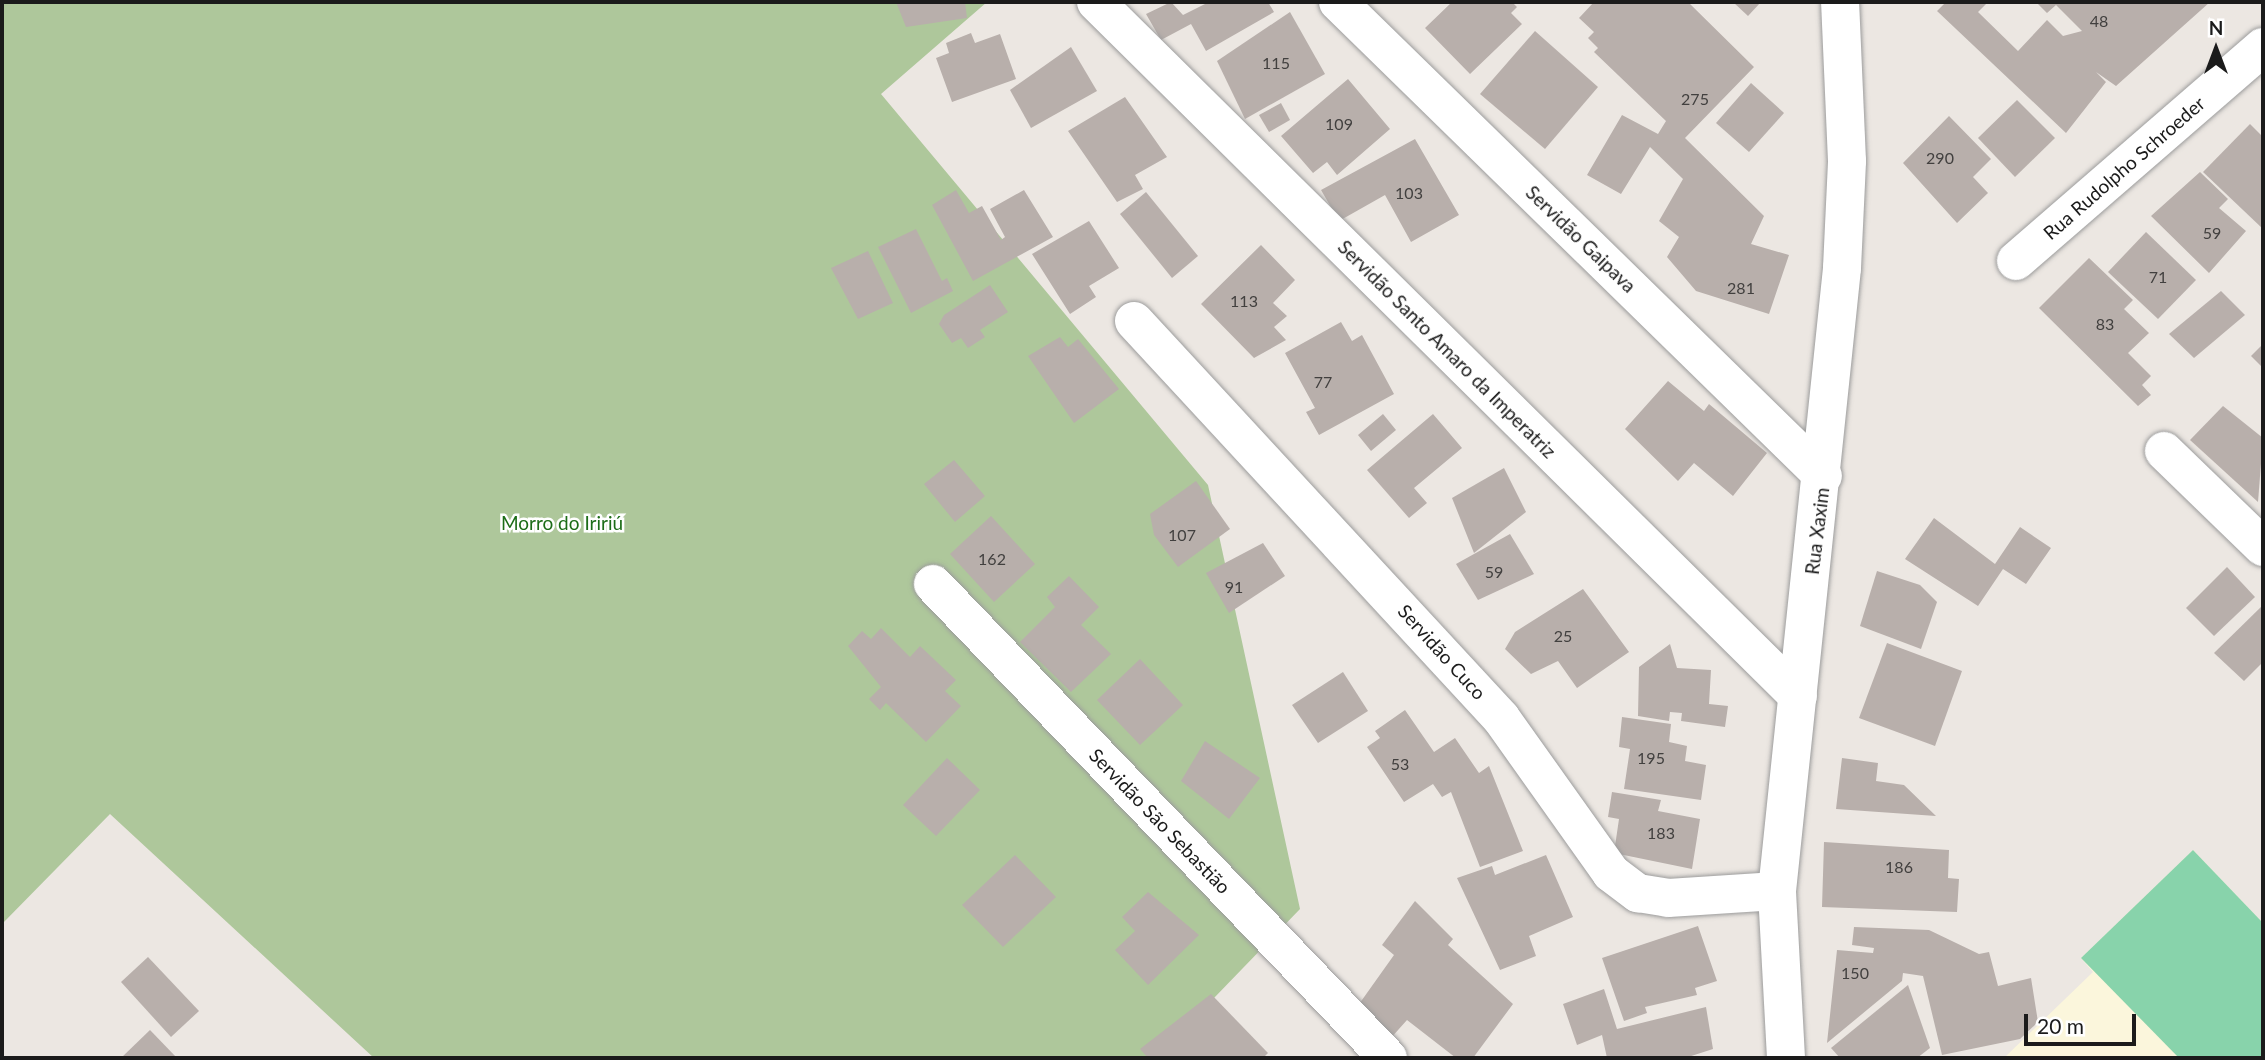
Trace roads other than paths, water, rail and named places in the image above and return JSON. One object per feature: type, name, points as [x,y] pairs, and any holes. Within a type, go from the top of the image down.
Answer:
[{"type":"street","name":"Servidão Santo Amaro da Imperatriz","points":[[1096,2],[1798,696]]},
{"type":"street","name":"Servidão Gaipava","points":[[1338,2],[1823,476]]},
{"type":"street","name":"Rua Xaxim","points":[[1786,1058],[1777,891],[1823,476],[1847,161],[1840,2]]},
{"type":"street","name":"Rua Rudolpho Schroeder","points":[[2016,261],[2263,47]]},
{"type":"street","name":"Servidão Cuco","points":[[1134,321],[1501,718],[1611,873],[1638,893],[1668,898],[1777,891]]},
{"type":"street","points":[[2164,452],[2263,547]]},
{"type":"street","name":"Servidão São Sebastião","points":[[933,584],[1388,1058]]},
{"type":"park label","name":"Morro do Iririú","points":[[562,523]]}]
